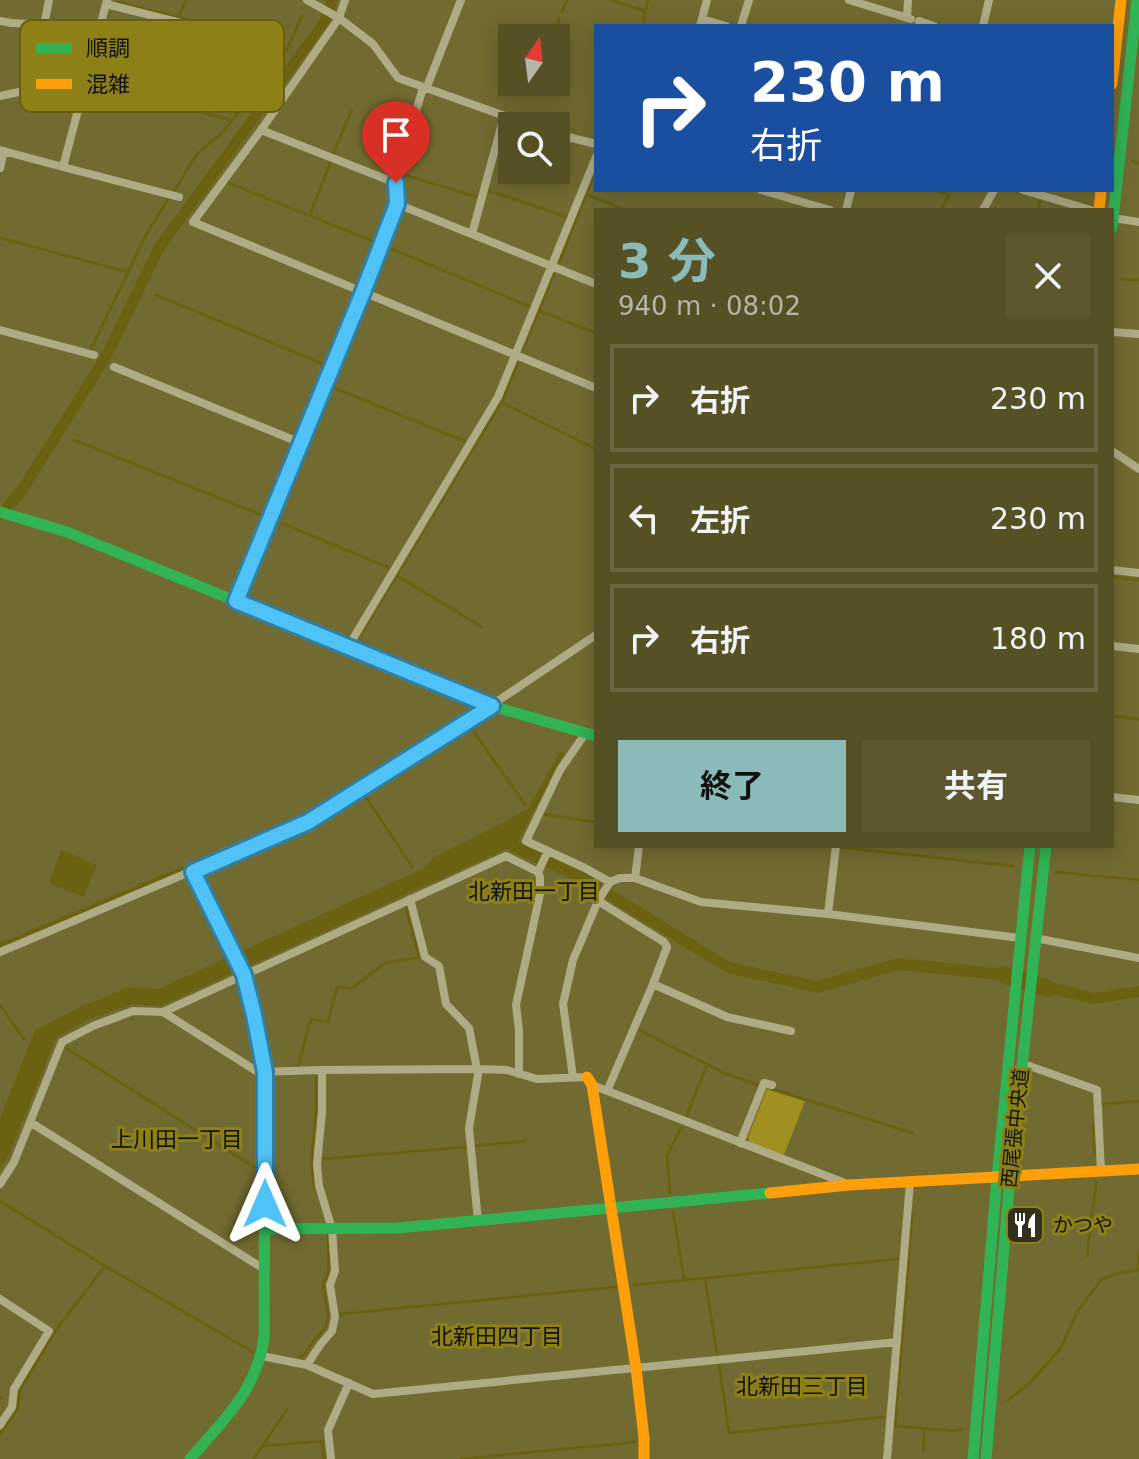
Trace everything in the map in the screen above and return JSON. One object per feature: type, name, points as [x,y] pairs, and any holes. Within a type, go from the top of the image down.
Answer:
[{"type":"street","points":[[45,20],[49,0]]},
{"type":"street","points":[[307,0],[337,17],[373,44],[398,78],[498,114]]},
{"type":"street","points":[[284,96],[345,0]]},
{"type":"street","points":[[236,601],[397,204],[396,183],[424,88],[461,0]]},
{"type":"street","points":[[701,22],[707,0]]},
{"type":"street","points":[[742,24],[749,0]]},
{"type":"street","points":[[849,0],[928,24]]},
{"type":"street","points":[[908,0],[912,19]]},
{"type":"street","points":[[983,24],[989,0]]},
{"type":"street","points":[[1114,65],[1122,0],[1137,3],[1133,86],[1114,211]]},
{"type":"street","points":[[107,2],[175,20]]},
{"type":"street","points":[[0,21],[20,24]]},
{"type":"street","points":[[0,96],[20,92]]},
{"type":"street","points":[[63,167],[78,112]]},
{"type":"street","points":[[273,112],[193,222],[594,387]]},
{"type":"street","points":[[261,130],[396,183]]},
{"type":"street","points":[[472,234],[498,138]]},
{"type":"street","points":[[570,138],[594,144]]},
{"type":"street","points":[[0,168],[2,151],[179,197]]},
{"type":"street","points":[[348,647],[498,397],[594,162]]},
{"type":"street","points":[[768,192],[823,208]]},
{"type":"street","points":[[1030,192],[1084,208]]},
{"type":"street","points":[[397,204],[594,283]]},
{"type":"street","points":[[1114,218],[1139,222]]},
{"type":"street","points":[[0,330],[94,355]]},
{"type":"street","points":[[1114,332],[1139,334]]},
{"type":"street","points":[[114,367],[301,443]]},
{"type":"street","points":[[1114,452],[1139,469]]},
{"type":"street","points":[[5,513],[67,532],[492,706],[591,735],[560,770],[526,841],[609,884]]},
{"type":"street","points":[[1114,570],[1139,573]]},
{"type":"street","points":[[0,952],[308,822],[492,706],[594,636]]},
{"type":"street","points":[[1114,646],[1139,649]]},
{"type":"street","points":[[1114,797],[1139,800]]},
{"type":"street","points":[[635,878],[639,848]]},
{"type":"street","points":[[828,914],[836,848]]},
{"type":"street","name":"西尾張中央道","points":[[973,1459],[1030,848]]},
{"type":"street","name":"西尾張中央道","points":[[986,1459],[1021,1063],[1046,848]]},
{"type":"street","points":[[538,872],[548,851]]},
{"type":"street","points":[[0,1184],[14,1162],[62,1042],[133,1011],[163,1012],[506,856],[538,872],[540,877],[540,894],[516,1005],[519,1074]]},
{"type":"street","points":[[190,1459],[250,1386],[262,1356],[265,1229],[265,1072],[254,1015],[243,974],[193,872]]},
{"type":"street","points":[[573,1077],[563,1004],[573,960],[599,900],[609,884],[620,878],[635,878],[701,902],[1020,938]]},
{"type":"street","points":[[410,899],[425,957],[439,966],[446,1004],[469,1028],[478,1069],[469,1128],[478,1221]]},
{"type":"street","points":[[599,900],[664,942],[667,947],[607,1091]]},
{"type":"street","points":[[1035,938],[1139,958]]},
{"type":"street","points":[[653,984],[727,1017],[791,1031]]},
{"type":"street","points":[[163,1012],[258,1072],[478,1069],[507,1070],[537,1079],[573,1077],[590,1081],[607,1091],[849,1185]]},
{"type":"street","points":[[1021,1063],[1097,1090],[1101,1171]]},
{"type":"street","points":[[307,1365],[332,1331],[335,1317],[330,1285],[335,1271],[332,1229],[319,1186],[317,1164],[322,1070]]},
{"type":"street","points":[[590,1081],[636,1368],[644,1459]]},
{"type":"street","points":[[740,1143],[764,1083],[772,1085]]},
{"type":"street","points":[[30,1122],[264,1269]]},
{"type":"street","points":[[265,1229],[398,1228],[849,1185],[1139,1169]]},
{"type":"street","points":[[887,1459],[910,1182]]},
{"type":"street","points":[[0,1299],[49,1331],[14,1389],[12,1407],[0,1425]]},
{"type":"street","points":[[262,1356],[307,1365],[373,1394],[897,1342]]},
{"type":"street","points":[[331,1459],[328,1430],[349,1383]]},
{"type":"shaded area","points":[[326,0],[338,0],[330,22],[284,85],[284,68],[320,19]]},
{"type":"shaded area","points":[[252,112],[264,112],[164,250],[112,357],[25,496],[0,522],[0,507],[16,489],[100,356],[155,244]]},
{"type":"shaded area","points":[[560,751],[564,754],[518,842],[583,872],[730,962],[816,981],[899,958],[998,968],[1005,966],[1095,993],[1139,986],[1139,997],[1094,1004],[1056,995],[1048,997],[999,980],[899,970],[818,993],[727,973],[580,883],[506,849],[161,1006],[132,1004],[87,1020],[56,1038],[0,1169],[0,1118],[35,1030],[82,1006],[130,987],[158,989],[424,868],[435,856],[528,809]]},
{"type":"shaded area","points":[[61,850],[97,865],[84,897],[49,883]]},
{"type":"shaded area","points":[[183,866],[185,870],[0,948],[0,943]]},
{"type":"shaded area","points":[[767,1089],[805,1101],[784,1155],[750,1143],[748,1137]]},
{"type":"waterway","points":[[178,18],[186,0]]},
{"type":"waterway","points":[[562,12],[567,0]]},
{"type":"waterway","points":[[612,0],[644,11]]},
{"type":"waterway","points":[[642,24],[648,0]]},
{"type":"waterway","points":[[117,2],[187,20]]},
{"type":"waterway","points":[[284,53],[302,16]]},
{"type":"waterway","points":[[557,24],[559,18]]},
{"type":"waterway","points":[[333,155],[352,109]]},
{"type":"waterway","points":[[201,112],[230,120]]},
{"type":"waterway","points":[[174,191],[197,154],[224,131],[239,112]]},
{"type":"waterway","points":[[310,214],[331,161]]},
{"type":"waterway","points":[[1132,161],[1139,163]]},
{"type":"waterway","points":[[560,261],[594,174]]},
{"type":"waterway","points":[[405,175],[477,197]]},
{"type":"waterway","points":[[229,183],[375,242]]},
{"type":"waterway","points":[[486,190],[568,217]]},
{"type":"waterway","points":[[941,192],[949,195],[942,208]]},
{"type":"waterway","points":[[586,194],[620,208]]},
{"type":"waterway","points":[[91,349],[146,235],[168,199]]},
{"type":"waterway","points":[[1039,208],[1040,201]]},
{"type":"waterway","points":[[0,238],[128,272]]},
{"type":"waterway","points":[[387,247],[531,307]]},
{"type":"waterway","points":[[522,351],[554,274]]},
{"type":"waterway","points":[[1121,279],[1139,280]]},
{"type":"waterway","points":[[156,295],[326,365],[320,383]]},
{"type":"waterway","points":[[540,311],[594,332]]},
{"type":"waterway","points":[[359,637],[503,399],[518,363]]},
{"type":"waterway","points":[[332,387],[464,441]]},
{"type":"waterway","points":[[501,402],[594,448]]},
{"type":"waterway","points":[[74,440],[264,516]]},
{"type":"waterway","points":[[276,521],[390,568]]},
{"type":"waterway","points":[[396,575],[482,627]]},
{"type":"waterway","points":[[1114,577],[1139,580]]},
{"type":"waterway","points":[[1114,716],[1139,719]]},
{"type":"waterway","points":[[471,728],[526,806]]},
{"type":"waterway","points":[[364,794],[412,867]]},
{"type":"waterway","points":[[541,814],[594,822]]},
{"type":"waterway","points":[[847,848],[1013,866]]},
{"type":"waterway","points":[[1056,872],[1139,880]]},
{"type":"waterway","points":[[298,1066],[311,1019],[328,1022],[337,987],[351,989],[385,963],[419,957],[406,907]]},
{"type":"waterway","points":[[0,1005],[24,1039]]},
{"type":"waterway","points":[[637,1029],[724,1073],[759,1085]]},
{"type":"waterway","points":[[66,1048],[257,1169]]},
{"type":"waterway","points":[[686,1117],[707,1065]]},
{"type":"waterway","points":[[316,1077],[312,1162],[317,1193]]},
{"type":"waterway","points":[[772,1089],[913,1133]]},
{"type":"waterway","points":[[1103,1104],[1139,1101]]},
{"type":"waterway","points":[[1093,1124],[1095,1154]]},
{"type":"waterway","points":[[670,1194],[667,1155],[682,1127]]},
{"type":"waterway","points":[[474,1146],[525,1141]]},
{"type":"waterway","points":[[322,1159],[466,1147]]},
{"type":"waterway","points":[[1087,1256],[1096,1183]]},
{"type":"waterway","points":[[0,1201],[253,1352]]},
{"type":"waterway","points":[[673,1212],[684,1279]]},
{"type":"waterway","points":[[912,1213],[895,1426],[961,1429]]},
{"type":"waterway","points":[[299,1357],[325,1328],[328,1315],[323,1285],[329,1267],[328,1235]]},
{"type":"waterway","points":[[1007,1401],[1031,1382],[1061,1348],[1077,1312],[1101,1280],[1138,1270],[1139,1252]]},
{"type":"waterway","points":[[635,1285],[898,1259]]},
{"type":"waterway","points":[[0,1434],[18,1408],[20,1390],[56,1330],[105,1266]]},
{"type":"waterway","points":[[705,1278],[717,1353]]},
{"type":"waterway","points":[[340,1314],[616,1287]]},
{"type":"waterway","points":[[719,1364],[729,1433],[883,1417]]},
{"type":"waterway","points":[[254,1459],[287,1409]]},
{"type":"waterway","points":[[923,1450],[925,1430]]},
{"type":"waterway","points":[[264,1446],[322,1441],[324,1459]]},
{"type":"waterway","points":[[461,1459],[635,1442]]},
{"type":"traffic: fast","points":[[1114,210],[1137,0]]},
{"type":"traffic: fast","points":[[0,512],[67,532],[492,706],[594,735]]},
{"type":"traffic: fast","points":[[973,1459],[1030,848]]},
{"type":"traffic: fast","points":[[986,1459],[1010,1177],[1046,848]]},
{"type":"traffic: fast","points":[[190,1459],[246,1390],[260,1358],[264,1339],[265,1072],[244,975],[193,872]]},
{"type":"traffic: fast","points":[[265,1229],[398,1228],[770,1193]]},
{"type":"traffic: slow","points":[[1114,65],[1121,0]]},
{"type":"traffic: slow","points":[[1099,208],[1101,192]]},
{"type":"traffic: slow","points":[[587,1077],[592,1085],[636,1368],[644,1459]]},
{"type":"traffic: slow","points":[[770,1193],[849,1185],[1139,1169]]},
{"type":"place","name":"かつや","points":[[1025,1225]]},
{"type":"district","name":"北新田一丁目","points":[[534,891]]},
{"type":"district","name":"上川田一丁目","points":[[177,1139]]},
{"type":"district","name":"北新田四丁目","points":[[497,1336]]},
{"type":"district","name":"北新田三丁目","points":[[802,1386]]},
{"type":"route","points":[[265,1204],[265,1072],[254,1015],[244,975],[193,872],[308,822],[492,706],[236,601],[397,204],[396,183]]}]
